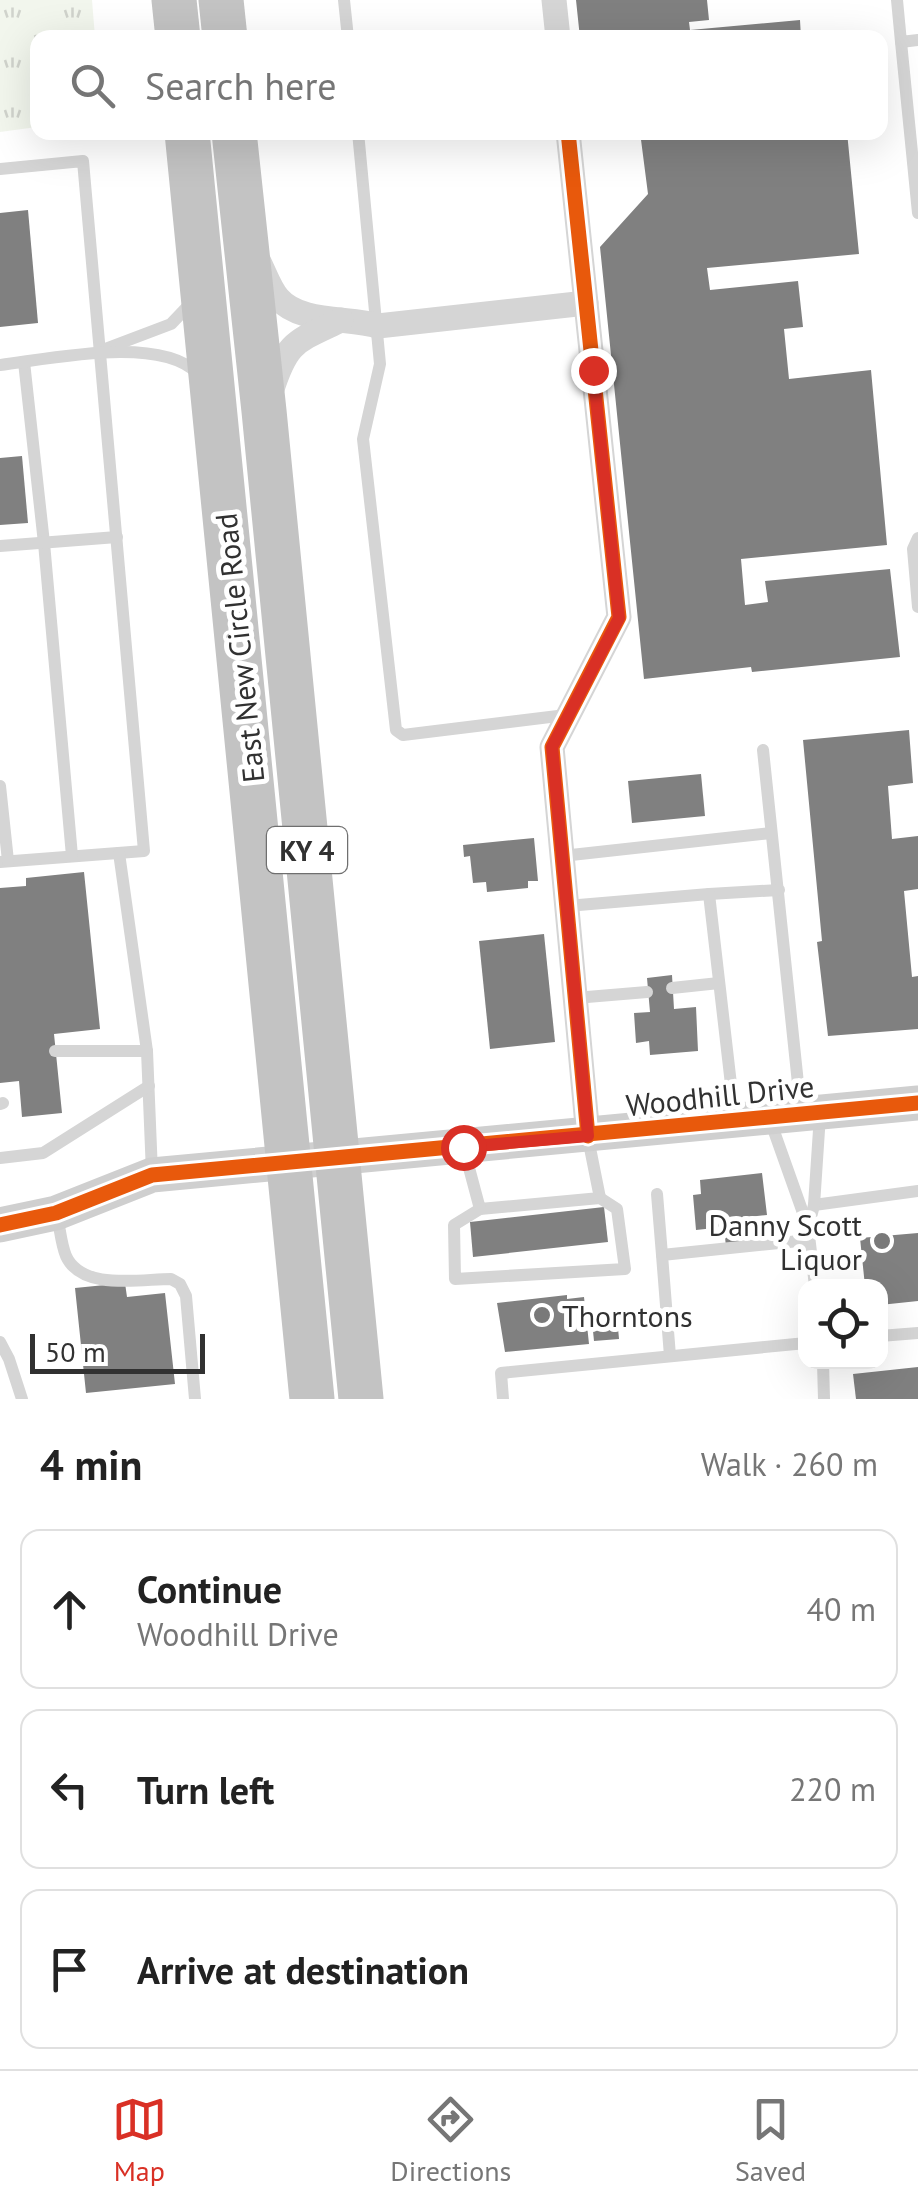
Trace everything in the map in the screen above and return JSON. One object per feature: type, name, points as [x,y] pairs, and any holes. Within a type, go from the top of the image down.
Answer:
[{"type":"highway","points":[[174,0],[177,30]]},
{"type":"highway","points":[[221,0],[224,30]]},
{"type":"highway","name":"East New Circle Road","points":[[189,140],[289,1164]]},
{"type":"highway","name":"East New Circle Road","points":[[235,140],[336,1158]]},
{"type":"highway","name":"KY 4","points":[[336,1158],[361,1399]]},
{"type":"highway","name":"KY 4","points":[[289,1164],[312,1399]]},
{"type":"street","points":[[554,0],[557,30]]},
{"type":"street","points":[[569,140],[619,618],[552,747],[588,1136]]},
{"type":"street","points":[[243,232],[279,300],[298,312],[378,326],[586,303]]},
{"type":"street","points":[[264,411],[280,362],[293,343],[341,320]]},
{"type":"street","name":"Woodhill Drive","points":[[0,1226],[56,1213],[152,1175],[918,1103]]},
{"type":"lane","points":[[344,0],[347,30]]},
{"type":"lane","points":[[897,0],[918,213]]},
{"type":"lane","points":[[902,42],[918,40]]},
{"type":"lane","points":[[359,140],[380,364],[363,439],[396,730],[403,735],[568,715]]},
{"type":"lane","points":[[0,169],[82,162],[144,851],[4,861],[0,786]]},
{"type":"lane","points":[[98,352],[171,324],[203,290]]},
{"type":"lane","points":[[0,364],[98,352],[166,356],[187,363],[213,388]]},
{"type":"lane","points":[[24,362],[72,856]]},
{"type":"lane","points":[[0,546],[117,537]]},
{"type":"lane","points":[[918,538],[913,549],[918,607]]},
{"type":"lane","points":[[763,750],[779,890],[782,1117],[809,1233],[814,1279]]},
{"type":"lane","points":[[562,856],[771,833]]},
{"type":"lane","points":[[119,853],[147,1051],[152,1175]]},
{"type":"lane","points":[[566,906],[779,890]]},
{"type":"lane","points":[[709,894],[719,984],[782,1117],[814,1205],[809,1233]]},
{"type":"lane","points":[[672,988],[719,984]]},
{"type":"lane","points":[[575,998],[647,992]]},
{"type":"lane","points":[[55,1051],[147,1051]]},
{"type":"lane","points":[[0,1158],[44,1154],[148,1086]]},
{"type":"lane","points":[[588,1136],[600,1198]]},
{"type":"lane","points":[[463,1147],[480,1209]]},
{"type":"lane","points":[[814,1205],[918,1191]]},
{"type":"lane","points":[[657,1194],[670,1356]]},
{"type":"lane","points":[[600,1198],[616,1209],[625,1269],[454,1279],[454,1225],[480,1209],[600,1198]]},
{"type":"lane","points":[[56,1213],[67,1257],[78,1272],[95,1279],[172,1279],[180,1284],[186,1296],[195,1399]]},
{"type":"lane","points":[[662,1255],[809,1233]]},
{"type":"lane","points":[[888,1335],[918,1333]]},
{"type":"lane","points":[[0,1342],[10,1359],[22,1399]]},
{"type":"lane","points":[[503,1399],[501,1373],[798,1344]]},
{"type":"lane","points":[[823,1369],[824,1399]]},
{"type":"green space","points":[[0,0],[92,0],[94,30],[30,30],[30,128],[0,132]]},
{"type":"building","points":[[576,0],[707,0],[709,20],[689,22],[690,30],[579,30]]},
{"type":"building","points":[[800,20],[801,30],[690,30]]},
{"type":"building","points":[[641,140],[848,140],[859,254],[707,268],[710,290],[798,281],[803,327],[784,329],[789,379],[871,370],[887,545],[741,559],[745,605],[768,602],[765,581],[890,569],[900,657],[644,679],[600,247],[648,194]]},
{"type":"building","points":[[28,210],[38,323],[0,327],[0,213]]},
{"type":"building","points":[[22,456],[28,523],[0,525],[0,458]]},
{"type":"building","points":[[909,730],[913,783],[888,786],[892,839],[918,836],[918,889],[904,891],[912,977],[918,976],[918,1029],[828,1036],[817,942],[822,941],[803,740]]},
{"type":"building","points":[[701,774],[705,816],[632,823],[628,781]]},
{"type":"building","points":[[534,838],[538,881],[528,881],[528,888],[487,892],[486,882],[473,883],[470,856],[464,857],[463,845]]},
{"type":"building","points":[[84,872],[100,1029],[54,1034],[62,1113],[22,1117],[19,1081],[0,1083],[0,888],[26,886],[26,878]]},
{"type":"building","points":[[544,934],[555,1042],[490,1049],[479,941]]},
{"type":"building","points":[[672,975],[674,1009],[696,1007],[698,1051],[650,1055],[649,1041],[636,1043],[634,1013],[650,1012],[647,978]]},
{"type":"building","points":[[762,1173],[767,1215],[748,1217],[751,1244],[726,1247],[724,1227],[696,1230],[693,1195],[701,1194],[700,1180]]},
{"type":"building","name":"Thorntons","points":[[604,1207],[608,1242],[473,1257],[470,1222]]},
{"type":"building","points":[[918,1233],[918,1301],[888,1304],[888,1279],[864,1279],[860,1238]]},
{"type":"building","points":[[125,1283],[127,1297],[165,1293],[175,1384],[86,1393],[75,1288]]},
{"type":"building","name":"Thorntons","points":[[567,1295],[567,1299],[584,1297],[589,1344],[505,1352],[497,1303]]},
{"type":"building","points":[[618,1328],[619,1339],[594,1341],[593,1331]]},
{"type":"building","points":[[918,1367],[918,1399],[856,1399],[853,1374]]},
{"type":"cycle path","points":[[569,140],[619,617],[552,747],[588,1136]]},
{"type":"cycle path","points":[[0,1225],[56,1213],[152,1175],[918,1103]]},
{"type":"place","name":"Danny Scott Liquor","points":[[882,1241]]},
{"type":"place","name":"Thorntons","points":[[542,1315]]},
{"type":"route","points":[[463,1147],[588,1136],[552,747],[619,618],[593,370]]}]
